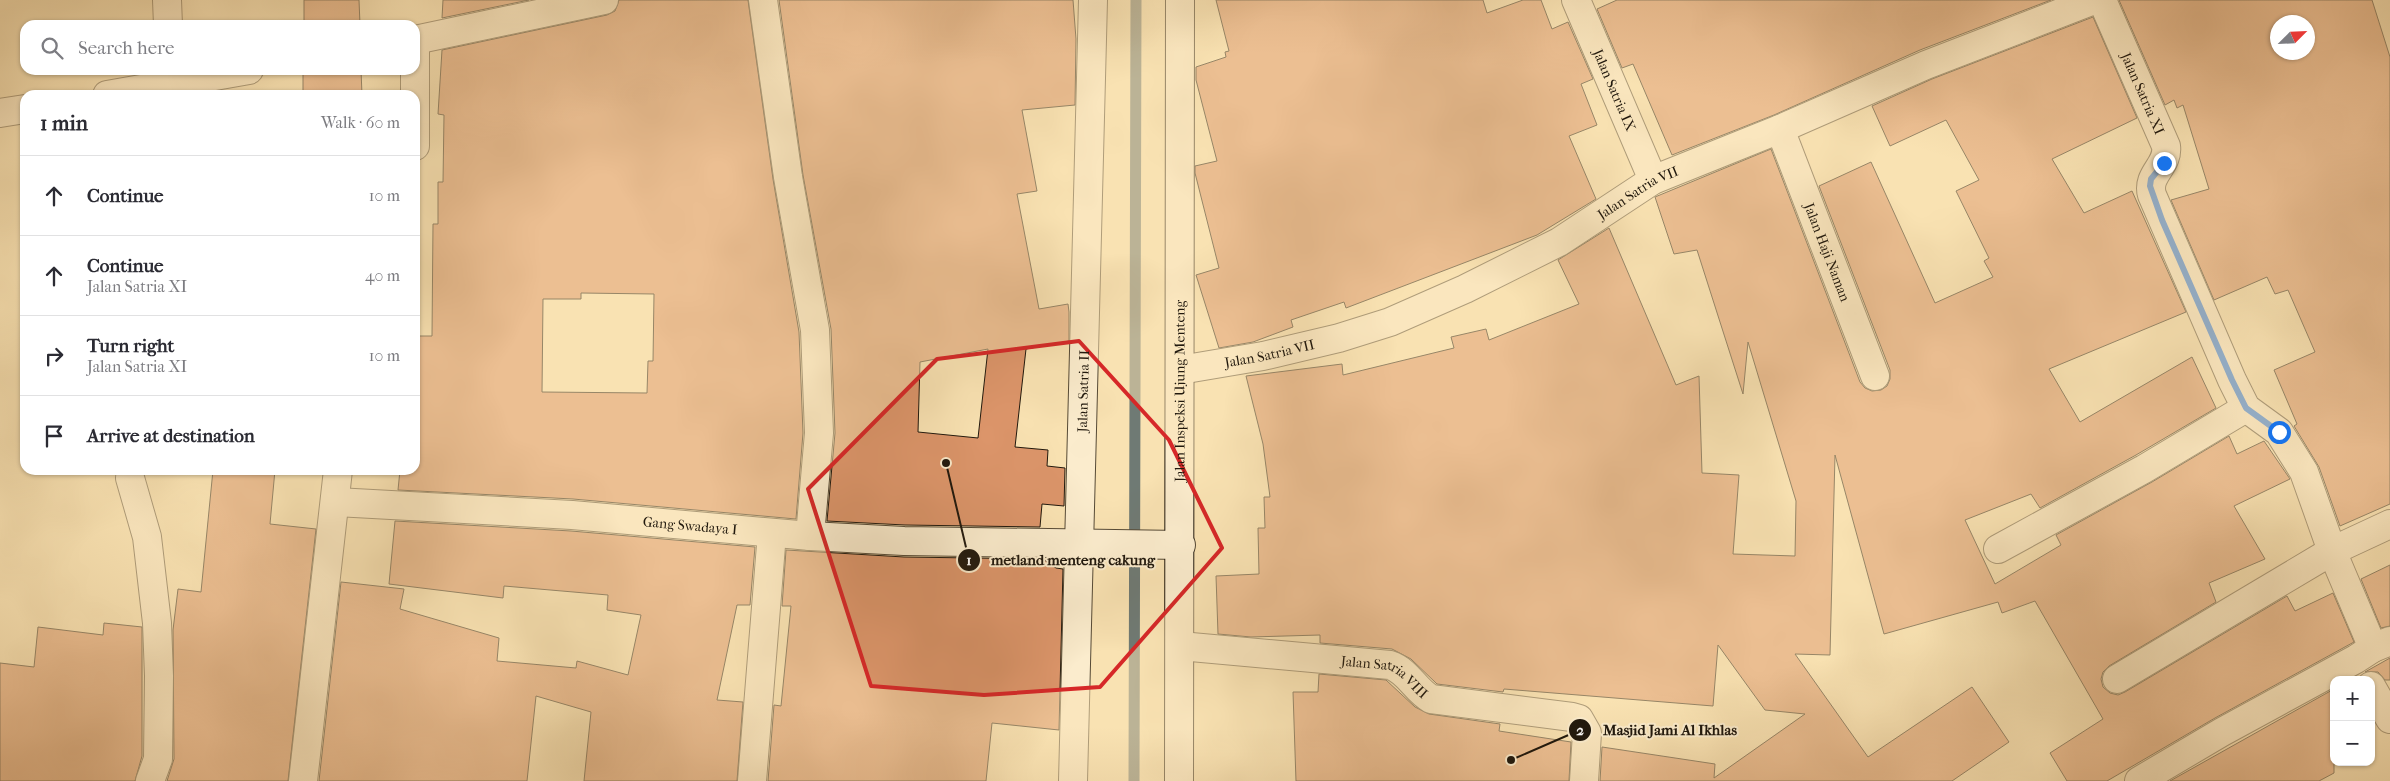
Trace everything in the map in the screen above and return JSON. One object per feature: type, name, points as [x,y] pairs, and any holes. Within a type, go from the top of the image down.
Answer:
[{"type":"street","points":[[167,0],[168,20]]},
{"type":"street","points":[[420,39],[604,0]]},
{"type":"street","points":[[763,0],[792,203],[815,330],[819,433],[810,536]]},
{"type":"street","name":"Jalan Satria II","points":[[1073,781],[1093,0]]},
{"type":"street","name":"Jalan Inspeksi Ujung Menteng","points":[[1180,0],[1180,370],[1170,545],[1180,646],[1180,781]]},
{"type":"street","name":"Jalan Satria IX","points":[[1576,0],[1654,180]]},
{"type":"street","name":"Jalan Satria VII","points":[[1180,370],[1263,356],[1339,338],[1390,322],[1464,289],[1559,242],[1654,180],[1780,129],[1926,66],[2094,0]]},
{"type":"street","name":"Jalan Satria XI","points":[[2102,0],[2166,146],[2167,155],[2164,163],[2151,179],[2152,195],[2232,380],[2246,408]]},
{"type":"street","points":[[124,90],[170,77],[193,75]]},
{"type":"street","points":[[415,75],[415,90]]},
{"type":"street","points":[[0,113],[20,110]]},
{"type":"street","name":"Jalan Haji Naman","points":[[1780,129],[1874,376]]},
{"type":"street","points":[[1998,549],[2144,469],[2246,408],[2279,432],[2289,446],[2304,472],[2372,657],[2222,732],[2139,781]]},
{"type":"street","points":[[303,781],[338,475]]},
{"type":"street","points":[[130,478],[146,537],[157,623],[158,759],[150,781]]},
{"type":"street","name":"Gang Swadaya I","points":[[336,502],[572,515],[810,536],[904,541],[1170,545]]},
{"type":"street","points":[[2116,679],[2332,551],[2390,524]]},
{"type":"street","points":[[752,781],[772,533]]},
{"type":"street","name":"Jalan Satria VIII","points":[[1180,646],[1390,665],[1399,668],[1422,694],[1431,699],[1572,717],[1580,720],[1587,733],[1584,781]]},
{"type":"street","points":[[2375,693],[2390,719]]},
{"type":"highlighted area","points":[[1079,341],[1169,440],[1222,548],[1100,687],[984,695],[871,686],[808,489],[937,359]]},
{"type":"building","points":[[304,0],[359,0],[360,20],[304,20]]},
{"type":"building","points":[[443,0],[529,0],[442,18]]},
{"type":"building","points":[[619,0],[748,0],[773,179],[799,332],[803,433],[796,519],[573,499],[398,490],[400,475],[420,475],[420,336],[432,336],[433,224],[438,224],[438,182],[443,182],[444,115],[438,114],[442,50],[607,15],[615,11]],"holes":[[[581,293],[654,294],[653,361],[648,361],[647,393],[542,392],[543,299],[581,299]]]},
{"type":"building","points":[[779,0],[1073,0],[1076,39],[1075,105],[1022,110],[1037,191],[1017,194],[1039,309],[1068,304],[1069,312],[1069,341],[1026,349],[1015,447],[1048,450],[1047,466],[1065,468],[1064,506],[1042,504],[1040,527],[905,525],[827,521],[835,433],[831,329],[803,175]],"holes":[[[988,349],[978,438],[918,432],[920,362]]]},
{"type":"building","points":[[1216,0],[1483,0],[1487,13],[1523,0],[1541,0],[1552,29],[1568,22],[1593,79],[1581,84],[1597,125],[1569,136],[1596,199],[1537,235],[1346,308],[1344,302],[1291,320],[1293,327],[1253,342],[1219,348],[1196,275],[1219,268],[1195,173],[1195,166],[1217,161],[1196,80],[1196,67],[1226,57],[1225,52],[1229,51]]},
{"type":"building","points":[[1617,0],[2051,0],[1920,50],[1774,115],[1672,155],[1633,64],[1622,68],[1597,9]]},
{"type":"building","points":[[2119,0],[2372,0],[2390,57],[2390,504],[2340,526],[2319,467],[2294,426],[2297,424],[2274,370],[2315,352],[2288,290],[2275,294],[2267,277],[2214,300],[2171,200],[2209,189],[2183,105],[2177,108],[2174,100],[2165,105]]},
{"type":"building","points":[[2093,17],[2137,118],[2052,159],[2084,213],[2132,191],[2186,312],[2049,369],[2080,422],[2192,357],[2216,408],[2040,508],[2031,494],[1965,520],[1995,584],[2061,545],[2056,535],[2152,482],[2229,436],[2237,454],[2264,441],[2290,479],[2234,506],[2265,559],[2209,583],[2216,602],[2109,666],[2103,672],[2101,679],[2103,687],[2110,693],[2118,695],[2125,692],[2287,596],[2295,611],[2333,593],[2354,642],[2215,718],[2107,781],[2067,781],[2050,753],[2103,719],[2035,601],[2002,613],[1998,602],[1884,634],[1835,455],[1830,655],[1795,654],[1868,757],[1972,687],[2009,742],[1952,781],[1600,781],[1602,747],[1715,764],[1714,778],[1805,714],[1765,710],[1718,645],[1713,706],[1504,689],[1503,692],[1437,684],[1411,659],[1392,649],[1320,643],[1320,635],[1251,637],[1218,634],[1216,576],[1259,574],[1258,528],[1265,528],[1264,497],[1270,497],[1263,444],[1246,376],[1342,364],[1343,375],[1454,348],[1451,337],[1486,329],[1489,340],[1579,304],[1558,260],[1609,228],[1676,385],[1699,376],[1702,473],[1739,475],[1733,554],[1795,556],[1796,501],[1748,342],[1743,394],[1697,250],[1674,254],[1655,197],[1771,149],[1860,382],[1865,388],[1872,391],[1881,390],[1887,386],[1890,379],[1890,370],[1819,186],[1871,162],[1935,303],[1993,277],[1984,261],[1989,258],[1956,191],[1979,180],[1946,120],[1890,146],[1872,106],[1932,79]]},
{"type":"building","points":[[303,75],[361,75],[362,90],[303,90]]},
{"type":"building","points":[[213,475],[275,475],[270,524],[316,529],[288,781],[167,781],[174,759],[173,630],[178,589],[201,592]]},
{"type":"building","points":[[395,521],[571,531],[755,547],[750,605],[737,605],[717,700],[743,702],[737,781],[584,781],[591,712],[536,696],[527,781],[319,781],[341,582],[404,589],[400,609],[499,638],[497,661],[576,668],[577,661],[628,675],[641,615],[607,610],[608,595],[504,586],[503,598],[389,584]]},
{"type":"building","points":[[786,550],[904,557],[1043,559],[1056,568],[1063,569],[1059,730],[992,723],[986,781],[768,781],[774,705],[781,706],[791,606],[782,606]]},
{"type":"building","points":[[2390,565],[2390,626],[2381,628],[2361,579]]},
{"type":"building","points":[[104,623],[142,627],[142,756],[135,781],[0,781],[0,663],[34,667],[38,627],[103,635]]},
{"type":"building","points":[[2390,658],[2390,680],[2385,680],[2378,672],[2365,672]]},
{"type":"building","points":[[1319,674],[1386,680],[1415,707],[1429,714],[1500,724],[1499,731],[1571,742],[1569,781],[1296,781],[1293,692],[1318,692]]},
{"type":"building","points":[[2330,691],[2330,766],[2334,766],[2334,773],[2319,781],[2170,781]]},
{"type":"waterway","points":[[1134,781],[1136,0]]},
{"type":"place","name":"metland menteng cakung","points":[[946,463]]},
{"type":"place","name":"Masjid Jami Al Ikhlas","points":[[1511,760]]},
{"type":"route","points":[[2164,163],[2151,179],[2150,186],[2162,220],[2246,408],[2279,432]]}]
